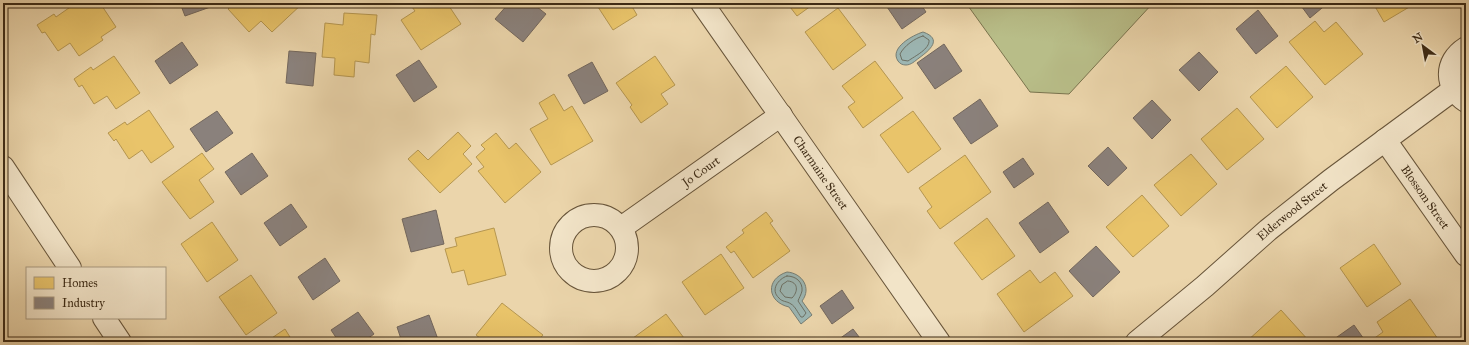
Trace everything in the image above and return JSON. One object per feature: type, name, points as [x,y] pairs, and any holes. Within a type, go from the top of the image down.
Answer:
[{"type":"street","name":"Charmaine Street","points":[[702,3],[939,342]]},
{"type":"street","name":"Elderwood Street","points":[[1137,342],[1206,286],[1268,230],[1385,140],[1460,95],[1450,80],[1450,70],[1453,60],[1466,48]]},
{"type":"street","name":"Jo Court","points":[[621,228],[781,115]]},
{"type":"street","name":"Blossom Street","points":[[1385,140],[1466,255]]},
{"type":"street","points":[[3,168],[69,267]]},
{"type":"street","points":[[105,319],[120,342]]},
{"type":"green space","points":[[966,3],[1153,3],[1069,94],[1030,92]]},
{"type":"water","points":[[923,32],[932,38],[933,45],[911,64],[901,64],[896,56],[899,47],[908,39]]},
{"type":"water","points":[[787,272],[797,275],[806,286],[805,296],[802,301],[812,315],[801,324],[789,307],[776,300],[773,296],[772,285],[780,275]]},
{"type":"building: Homes","points":[[76,3],[100,3],[116,27],[101,37],[103,40],[79,56],[70,43],[58,51],[45,32],[42,33],[37,25],[54,14],[56,17]]},
{"type":"building: Homes","points":[[234,3],[303,3],[272,32],[261,21],[249,32],[228,9]]},
{"type":"building: Homes","points":[[409,3],[447,3],[461,24],[421,50],[401,20],[415,11]]},
{"type":"building: Homes","points":[[604,3],[630,3],[637,15],[613,30],[598,7]]},
{"type":"building: Homes","points":[[787,3],[815,3],[797,16]]},
{"type":"building: Homes","points":[[1373,3],[1416,3],[1384,22]]},
{"type":"building: Homes","points":[[838,8],[866,45],[833,70],[805,32]]},
{"type":"building: Homes","points":[[344,13],[377,15],[375,35],[371,34],[369,63],[355,61],[354,77],[334,75],[335,58],[322,57],[325,23],[343,25]]},
{"type":"building: Homes","points":[[1315,21],[1324,32],[1336,22],[1363,54],[1325,85],[1289,42]]},
{"type":"building: Homes","points":[[114,56],[140,93],[116,109],[107,96],[94,104],[82,85],[79,87],[74,79],[91,67],[93,70]]},
{"type":"building: Homes","points":[[655,56],[675,85],[661,94],[668,104],[641,123],[630,107],[632,105],[616,83]]},
{"type":"building: Homes","points":[[875,61],[903,98],[863,128],[848,107],[855,102],[842,86]]},
{"type":"building: Homes","points":[[1286,66],[1313,97],[1277,128],[1250,97]]},
{"type":"building: Homes","points":[[554,94],[564,111],[572,106],[593,141],[551,165],[530,129],[548,119],[539,103]]},
{"type":"building: Homes","points":[[1237,108],[1264,139],[1227,170],[1201,139]]},
{"type":"building: Homes","points":[[149,110],[174,147],[151,163],[142,150],[129,159],[116,139],[114,141],[108,133],[125,122],[127,125]]},
{"type":"building: Homes","points":[[913,111],[941,149],[908,173],[880,135]]},
{"type":"building: Homes","points":[[458,132],[471,146],[463,154],[472,164],[440,193],[408,159],[418,150],[428,160]]},
{"type":"building: Homes","points":[[496,133],[509,149],[516,143],[541,172],[505,203],[478,171],[484,167],[476,157],[485,149],[481,145]]},
{"type":"building: Homes","points":[[202,153],[214,169],[199,180],[214,202],[190,219],[162,182]]},
{"type":"building: Homes","points":[[1191,154],[1217,184],[1181,216],[1154,185]]},
{"type":"building: Homes","points":[[965,155],[991,192],[940,229],[927,211],[932,207],[919,188]]},
{"type":"building: Homes","points":[[1142,195],[1169,226],[1133,257],[1106,227]]},
{"type":"building: Homes","points":[[766,212],[773,221],[770,223],[790,251],[753,278],[734,251],[731,253],[726,247],[744,233],[742,230]]},
{"type":"building: Homes","points":[[987,218],[1015,256],[982,280],[954,243]]},
{"type":"building: Homes","points":[[212,222],[238,260],[207,282],[181,244]]},
{"type":"building: Homes","points":[[494,228],[506,275],[468,285],[464,270],[452,273],[445,249],[457,246],[455,238]]},
{"type":"building: Homes","points":[[1374,244],[1401,284],[1367,307],[1340,268]]},
{"type":"building: Homes","points":[[721,254],[744,288],[705,315],[682,282]]},
{"type":"building: Homes","points":[[1030,270],[1040,283],[1055,272],[1073,296],[1024,332],[997,294]]},
{"type":"building: Homes","points":[[251,275],[277,313],[246,335],[219,297]]},
{"type":"building: Homes","points":[[1410,299],[1438,339],[1433,342],[1369,342],[1383,332],[1377,322]]},
{"type":"building: Homes","points":[[502,303],[543,335],[537,342],[485,342],[476,335]]},
{"type":"building: Homes","points":[[1281,310],[1309,341],[1308,342],[1246,342]]},
{"type":"building: Homes","points":[[666,314],[687,342],[629,341]]},
{"type":"building: Homes","points":[[285,329],[293,342],[266,342]]},
{"type":"building: Industry","points":[[180,3],[215,3],[216,5],[185,16]]},
{"type":"building: Industry","points":[[509,3],[532,3],[546,14],[523,42],[495,19]]},
{"type":"building: Industry","points":[[920,3],[926,12],[902,29],[885,4]]},
{"type":"building: Industry","points":[[1299,3],[1328,3],[1310,18]]},
{"type":"building: Industry","points":[[1258,10],[1278,36],[1256,54],[1236,29]]},
{"type":"building: Industry","points":[[182,42],[198,65],[170,84],[155,61]]},
{"type":"building: Industry","points":[[944,44],[962,71],[935,89],[917,63]]},
{"type":"building: Industry","points":[[289,51],[316,53],[313,86],[286,83]]},
{"type":"building: Industry","points":[[1199,52],[1218,72],[1199,91],[1179,70]]},
{"type":"building: Industry","points":[[419,60],[437,87],[414,102],[396,75]]},
{"type":"building: Industry","points":[[592,62],[608,91],[584,104],[568,75]]},
{"type":"building: Industry","points":[[980,99],[998,126],[971,144],[953,118]]},
{"type":"building: Industry","points":[[1152,100],[1171,120],[1152,139],[1133,118]]},
{"type":"building: Industry","points":[[217,111],[233,133],[206,152],[190,129]]},
{"type":"building: Industry","points":[[1108,147],[1127,168],[1108,186],[1088,166]]},
{"type":"building: Industry","points":[[252,153],[268,176],[241,195],[225,172]]},
{"type":"building: Industry","points":[[1023,158],[1034,174],[1014,188],[1003,172]]},
{"type":"building: Industry","points":[[1048,202],[1069,232],[1040,253],[1019,223]]},
{"type":"building: Industry","points":[[291,204],[307,227],[280,246],[264,223]]},
{"type":"building: Industry","points":[[436,210],[444,244],[411,252],[402,219]]},
{"type":"building: Industry","points":[[1096,246],[1120,272],[1093,297],[1069,271]]},
{"type":"building: Industry","points":[[325,258],[340,281],[313,300],[298,277]]},
{"type":"building: Industry","points":[[842,290],[854,308],[832,324],[820,306]]},
{"type":"building: Industry","points":[[358,312],[374,334],[363,342],[339,342],[331,330]]},
{"type":"building: Industry","points":[[429,315],[439,342],[402,342],[397,327]]},
{"type":"building: Industry","points":[[1354,325],[1366,342],[1330,342]]},
{"type":"building: Industry","points":[[853,329],[863,342],[835,342]]}]
